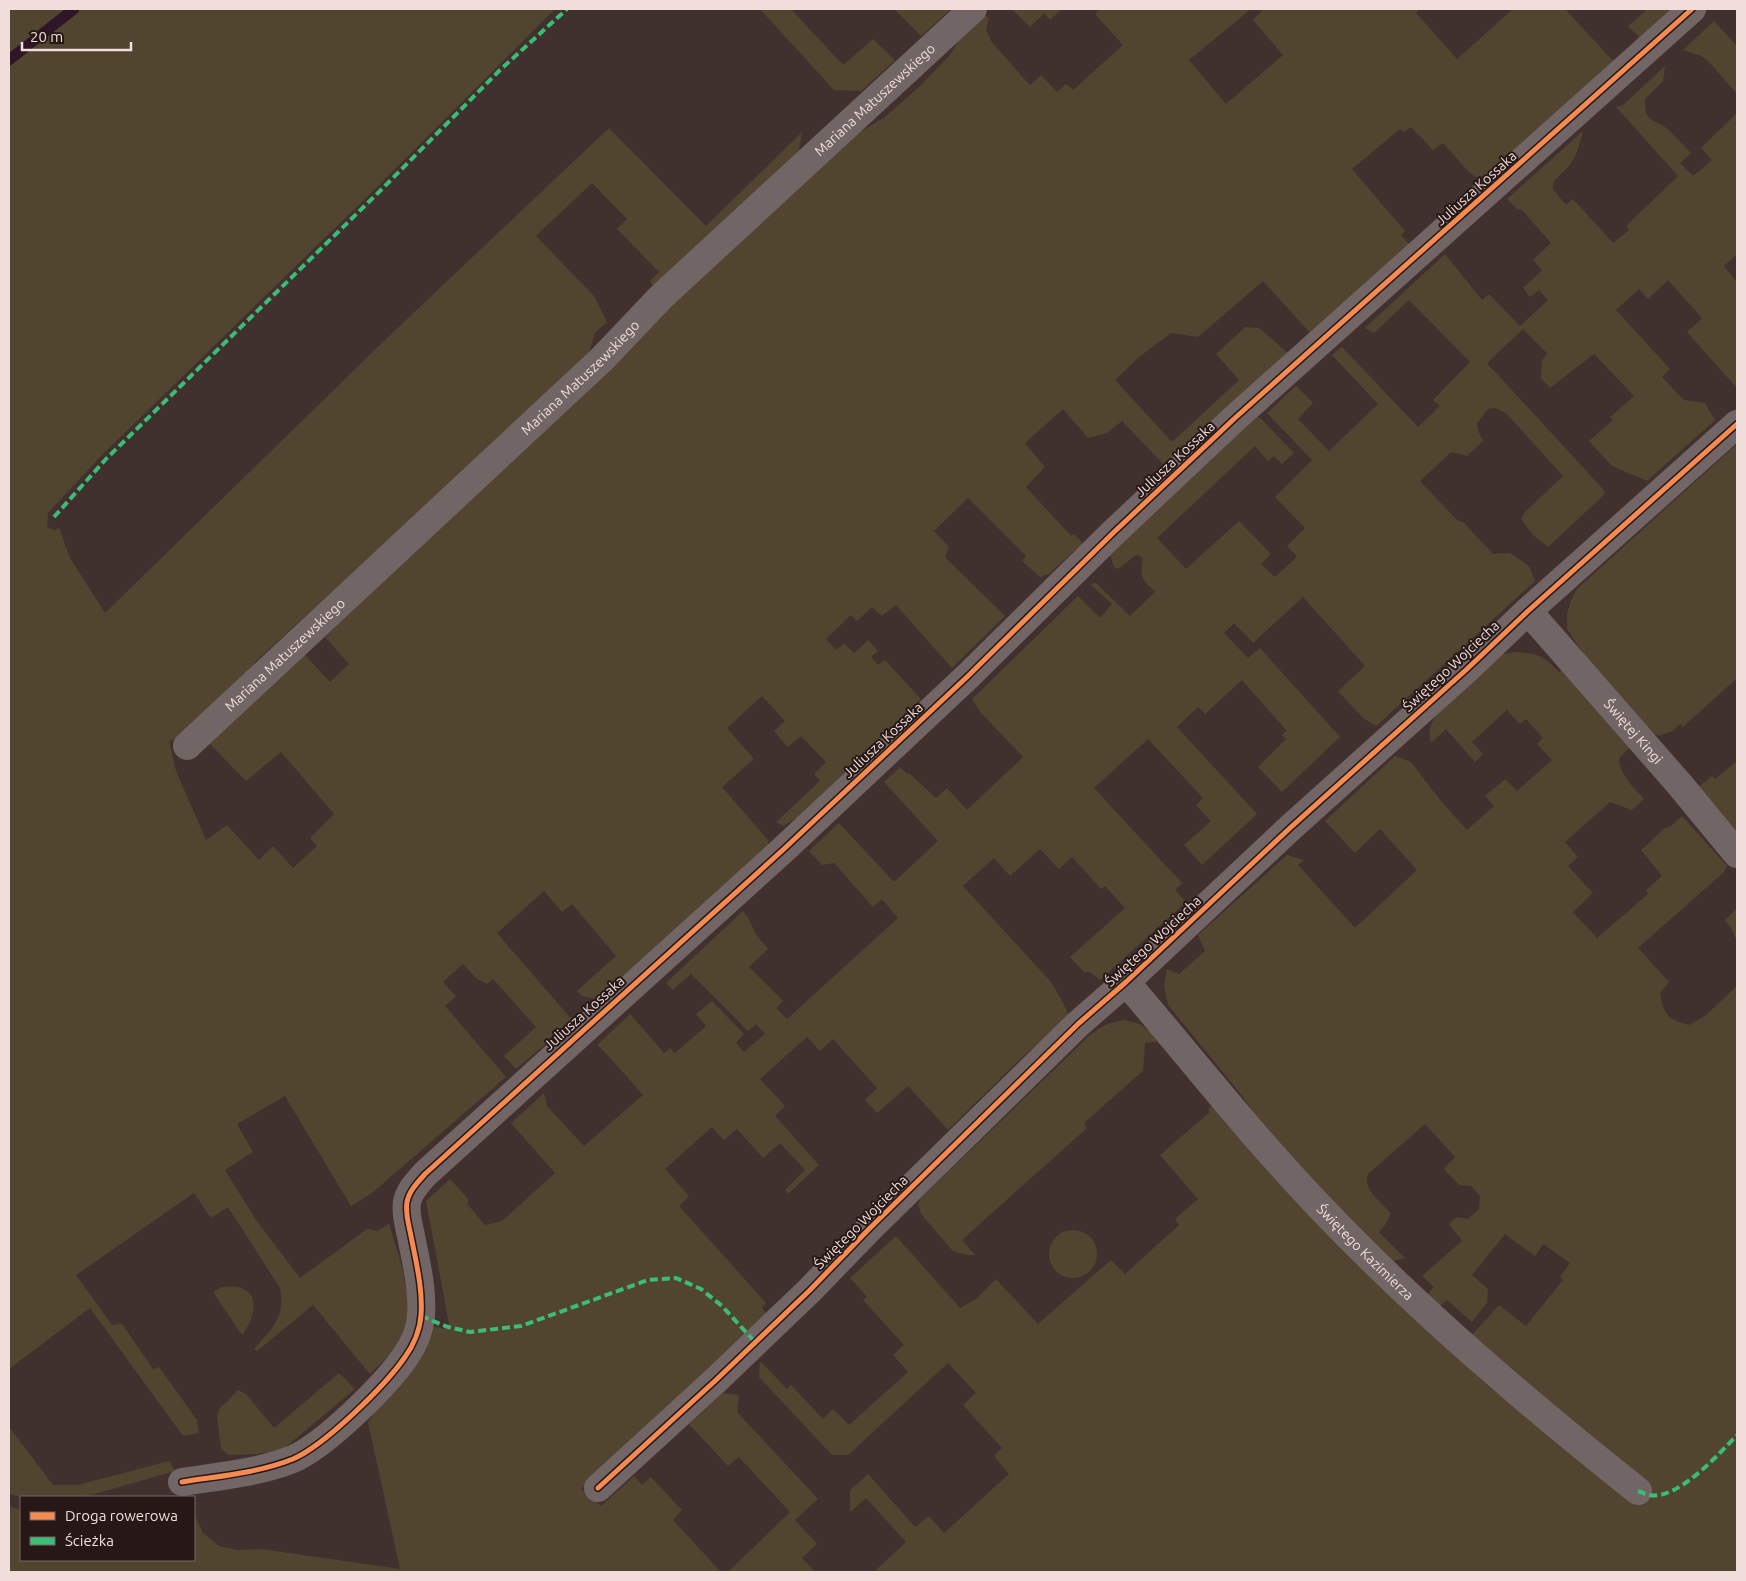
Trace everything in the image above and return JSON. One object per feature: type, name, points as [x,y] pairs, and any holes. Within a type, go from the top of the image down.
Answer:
[{"type":"street","name":"Mariana Matuszewskiego","points":[[187,746],[602,359],[668,290],[973,9]]},
{"type":"street","name":"Juliusza Kossaka","points":[[182,1482],[265,1469],[295,1458],[323,1440],[356,1411],[405,1358],[415,1339],[422,1316],[421,1292],[407,1203],[413,1187],[425,1174],[785,848],[968,676],[1113,533],[1235,418],[1692,9]]},
{"type":"street","name":"Świętego Wojciecha","points":[[598,1488],[716,1380],[1078,1024],[1126,982],[1290,828],[1528,611],[1737,424]]},
{"type":"street","name":"Świętej Kingi","points":[[1528,611],[1737,854]]},
{"type":"street","name":"Świętego Kazimierza","points":[[1126,982],[1244,1121],[1332,1219],[1420,1306],[1494,1373],[1561,1430],[1638,1491]]},
{"type":"shaded area","points":[[9,9],[555,9],[376,188],[103,454],[48,513],[47,527],[54,530],[59,528],[70,558],[105,613],[388,337],[609,128],[706,226],[802,132],[799,151],[655,289],[650,281],[659,272],[617,229],[627,219],[592,183],[536,236],[594,296],[607,322],[595,333],[588,356],[254,663],[246,679],[182,738],[169,741],[176,771],[206,840],[227,825],[259,860],[273,846],[293,868],[317,846],[310,838],[334,814],[281,752],[246,781],[209,743],[305,655],[330,682],[349,664],[325,637],[827,152],[885,117],[918,88],[949,56],[967,29],[983,14],[989,18],[986,30],[991,41],[1030,85],[1041,75],[1057,92],[1066,84],[1073,90],[1123,45],[1095,14],[1101,9],[1251,9],[1189,60],[1226,104],[1283,55],[1253,20],[1264,9],[1419,9],[1416,13],[1457,59],[1513,9],[1565,9],[1613,61],[1481,181],[1469,172],[1443,143],[1433,150],[1411,127],[1404,132],[1400,129],[1352,169],[1405,231],[1401,235],[1410,245],[1312,335],[1263,281],[1198,337],[1171,333],[1139,357],[1115,380],[1172,442],[1239,380],[1216,354],[1245,327],[1259,328],[1290,355],[1165,466],[1122,421],[1107,433],[1088,438],[1063,409],[1025,443],[1045,467],[1026,487],[1071,536],[1074,534],[1086,547],[1081,552],[1077,548],[1049,574],[1040,577],[1022,561],[1026,556],[968,498],[934,531],[949,547],[945,557],[1005,616],[952,668],[896,605],[882,616],[872,607],[857,621],[851,615],[826,639],[836,650],[844,643],[854,653],[868,640],[878,651],[871,657],[878,665],[885,660],[921,699],[797,818],[783,826],[776,822],[820,781],[814,774],[826,762],[801,736],[788,747],[774,731],[785,721],[762,696],[727,728],[754,759],[722,787],[768,840],[769,845],[596,999],[582,996],[577,991],[616,956],[572,904],[562,912],[544,891],[497,933],[573,1021],[516,1069],[504,1056],[536,1027],[493,979],[487,984],[476,978],[463,964],[443,982],[456,996],[445,1006],[506,1077],[372,1193],[351,1206],[285,1096],[237,1124],[253,1152],[225,1170],[256,1220],[300,1278],[367,1229],[377,1231],[389,1224],[399,1255],[406,1287],[406,1319],[402,1334],[394,1349],[370,1374],[313,1305],[257,1351],[254,1349],[272,1329],[279,1315],[281,1307],[280,1288],[228,1207],[211,1218],[194,1193],[76,1275],[112,1325],[122,1324],[153,1369],[159,1367],[197,1420],[199,1433],[183,1436],[90,1308],[9,1369]]},
{"type":"shaded area","points":[[760,9],[791,9],[843,65],[873,39],[895,60],[861,91],[834,90]]},
{"type":"shaded area","points":[[894,9],[951,9],[921,36]]},
{"type":"shaded area","points":[[1012,9],[1062,9],[1050,20],[1044,13],[1030,27]]},
{"type":"shaded area","points":[[1648,9],[1672,9],[1640,38],[1628,26]]},
{"type":"shaded area","points":[[1714,21],[1737,46],[1737,94],[1707,60],[1683,50]]},
{"type":"shaded area","points":[[1665,66],[1663,81],[1645,99],[1646,113],[1648,117],[1669,130],[1691,153],[1680,163],[1693,176],[1712,160],[1701,148],[1737,113],[1737,254],[1724,266],[1737,282],[1737,388],[1687,332],[1702,318],[1668,280],[1648,299],[1639,289],[1616,310],[1670,369],[1662,377],[1684,400],[1705,403],[1715,420],[1647,481],[1612,466],[1589,441],[1613,420],[1610,417],[1634,396],[1594,354],[1550,388],[1541,378],[1542,361],[1547,353],[1523,329],[1487,363],[1602,488],[1605,494],[1548,547],[1533,535],[1521,519],[1525,512],[1563,476],[1506,413],[1495,408],[1488,409],[1477,423],[1478,431],[1483,441],[1467,456],[1451,452],[1420,481],[1493,554],[1510,553],[1529,566],[1535,581],[1376,726],[1363,718],[1338,691],[1365,666],[1303,597],[1253,643],[1234,623],[1224,633],[1248,658],[1260,648],[1340,737],[1282,792],[1258,767],[1286,739],[1282,735],[1287,731],[1242,680],[1205,714],[1198,707],[1177,727],[1257,814],[1202,865],[1184,845],[1211,821],[1196,805],[1203,798],[1148,739],[1094,788],[1182,883],[1175,890],[1186,902],[1100,980],[1088,971],[1085,973],[1070,957],[1125,908],[1105,886],[1101,889],[1072,857],[1059,869],[1040,849],[1010,876],[994,858],[963,886],[1050,981],[1067,1012],[1068,1015],[1065,1019],[1016,1063],[948,1130],[908,1086],[877,1113],[865,1100],[877,1088],[833,1039],[820,1051],[807,1037],[760,1079],[785,1106],[775,1116],[819,1165],[788,1194],[785,1190],[805,1170],[780,1143],[763,1158],[737,1129],[724,1140],[712,1127],[665,1169],[689,1196],[679,1206],[766,1303],[762,1308],[767,1314],[581,1489],[601,1506],[634,1476],[642,1485],[651,1477],[682,1510],[673,1520],[721,1572],[9,1572],[9,1506],[20,1510],[20,1561],[195,1561],[195,1515],[203,1533],[219,1546],[237,1550],[261,1549],[400,1569],[368,1422],[435,1326],[443,1329],[449,1324],[426,1201],[450,1179],[468,1199],[468,1205],[485,1225],[502,1221],[555,1173],[511,1123],[544,1093],[547,1106],[584,1146],[643,1095],[597,1045],[630,1014],[664,1053],[670,1048],[675,1053],[706,1026],[696,1014],[712,1001],[744,1034],[736,1043],[744,1052],[765,1034],[756,1024],[748,1031],[691,974],[673,990],[666,983],[743,911],[755,933],[768,949],[749,967],[783,1001],[776,1008],[787,1019],[898,918],[882,899],[873,907],[834,863],[822,865],[809,851],[839,823],[894,882],[938,841],[884,782],[900,767],[936,798],[947,788],[967,810],[1023,757],[981,713],[972,699],[1078,596],[1100,618],[1112,604],[1090,584],[1096,583],[1130,616],[1155,592],[1142,576],[1142,557],[1137,555],[1117,569],[1114,567],[1109,551],[1256,416],[1294,453],[1282,464],[1274,456],[1268,461],[1255,446],[1157,538],[1186,569],[1239,521],[1271,554],[1261,564],[1275,577],[1297,557],[1287,546],[1305,528],[1275,497],[1312,460],[1267,413],[1296,386],[1313,403],[1298,419],[1329,451],[1378,404],[1332,355],[1342,347],[1418,427],[1440,406],[1433,400],[1470,362],[1409,300],[1374,333],[1365,328],[1445,254],[1482,300],[1489,294],[1520,326],[1548,300],[1539,290],[1530,297],[1523,288],[1542,270],[1533,260],[1551,243],[1522,210],[1517,209],[1507,199],[1583,131],[1573,160],[1566,170],[1553,182],[1553,189],[1566,205],[1573,199],[1613,243],[1629,230],[1626,226],[1678,176],[1616,107],[1623,105]]},
{"type":"shaded area","points":[[1737,444],[1737,678],[1683,727],[1680,724],[1672,731],[1659,736],[1648,731],[1589,662],[1567,629],[1567,614],[1577,589]]},
{"type":"shaded area","points":[[1517,652],[1541,657],[1559,672],[1563,670],[1632,746],[1619,758],[1620,764],[1628,780],[1644,799],[1632,810],[1610,802],[1565,842],[1578,857],[1568,866],[1593,893],[1573,912],[1597,938],[1648,894],[1646,890],[1662,876],[1641,850],[1665,828],[1670,827],[1682,816],[1727,866],[1724,872],[1638,948],[1669,982],[1660,993],[1665,1012],[1676,1021],[1689,1025],[1705,1016],[1737,986],[1737,1572],[874,1572],[906,1542],[866,1498],[850,1512],[850,1490],[868,1474],[915,1527],[929,1516],[944,1533],[1009,1474],[994,1456],[1002,1448],[963,1405],[976,1393],[948,1363],[848,1455],[832,1455],[759,1377],[760,1361],[787,1389],[791,1385],[823,1419],[833,1409],[849,1425],[908,1372],[893,1355],[904,1345],[863,1300],[867,1297],[850,1278],[896,1236],[960,1308],[976,1299],[996,1279],[1038,1324],[1111,1260],[1125,1274],[1179,1225],[1175,1219],[1198,1199],[1160,1155],[1210,1112],[1208,1109],[1217,1101],[1436,1335],[1482,1381],[1515,1407],[1646,1499],[1650,1498],[1653,1493],[1650,1489],[1471,1336],[1499,1305],[1526,1326],[1563,1280],[1560,1277],[1570,1263],[1543,1244],[1535,1256],[1505,1234],[1472,1275],[1488,1289],[1487,1303],[1472,1322],[1447,1300],[1439,1307],[1426,1296],[1434,1287],[1422,1276],[1462,1241],[1449,1224],[1457,1217],[1468,1219],[1479,1209],[1480,1196],[1471,1186],[1459,1185],[1444,1169],[1455,1157],[1425,1124],[1368,1174],[1367,1180],[1370,1190],[1391,1213],[1379,1232],[1405,1258],[1393,1261],[1333,1204],[1264,1129],[1244,1098],[1168,1005],[1164,985],[1167,969],[1179,974],[1205,951],[1198,935],[1287,855],[1304,860],[1298,865],[1355,928],[1417,870],[1380,829],[1355,853],[1325,821],[1395,756],[1411,762],[1440,800],[1467,830],[1494,806],[1485,796],[1505,779],[1517,791],[1552,760],[1537,744],[1543,738],[1526,719],[1520,724],[1507,710],[1472,742],[1483,754],[1475,762],[1446,729],[1431,743],[1430,729],[1436,715],[1503,654]]},
{"type":"shaded area","points":[[1737,761],[1737,839],[1696,789],[1712,776],[1715,779]]},
{"type":"shaded area","points":[[1737,908],[1737,942],[1725,920]]},
{"type":"shaded area","points":[[1124,1020],[1140,1024],[1162,1041],[1145,1043],[1143,1071],[1084,1123],[1087,1128],[962,1240],[975,1255],[966,1255],[953,1251],[921,1214],[918,1204],[921,1198],[1091,1034],[1107,1024]]},
{"type":"shaded area","points":[[1073,1230],[1082,1232],[1090,1237],[1095,1245],[1097,1254],[1095,1263],[1090,1271],[1082,1276],[1073,1278],[1064,1276],[1056,1271],[1051,1263],[1049,1254],[1051,1245],[1056,1237],[1064,1232]]},
{"type":"shaded area","points":[[222,1287],[238,1287],[246,1290],[251,1295],[254,1308],[250,1322],[242,1335],[213,1292]]},
{"type":"shaded area","points":[[339,1373],[355,1389],[282,1450],[257,1454],[228,1455],[221,1448],[217,1416],[220,1407],[238,1390],[246,1394],[274,1428]]},
{"type":"shaded area","points":[[723,1393],[739,1395],[737,1412],[818,1499],[795,1520],[817,1544],[802,1558],[815,1572],[728,1572],[790,1512],[739,1457],[728,1466],[689,1424]]},
{"type":"shaded area","points":[[9,1427],[53,1485],[78,1485],[169,1461],[175,1471],[88,1496],[20,1497],[9,1494]]},
{"type":"waterway","points":[[9,60],[74,9]]},
{"type":"marked path","points":[[54,517],[106,459],[381,190],[500,70],[567,9]]},
{"type":"marked path","points":[[421,1316],[448,1327],[470,1332],[521,1326],[648,1280],[676,1278],[701,1289],[722,1306],[755,1342]]},
{"type":"marked path","points":[[1638,1491],[1649,1495],[1660,1495],[1672,1491],[1709,1464],[1737,1435]]},
{"type":"cycle path","points":[[182,1482],[252,1471],[293,1459],[321,1441],[354,1414],[396,1369],[405,1357],[418,1332],[421,1315],[420,1285],[407,1219],[407,1206],[412,1190],[425,1174],[785,848],[968,676],[1113,533],[1235,418],[1692,9]]},
{"type":"cycle path","points":[[598,1488],[716,1380],[809,1291],[869,1229],[1078,1024],[1126,982],[1290,828],[1467,669],[1528,611],[1737,424]]}]
